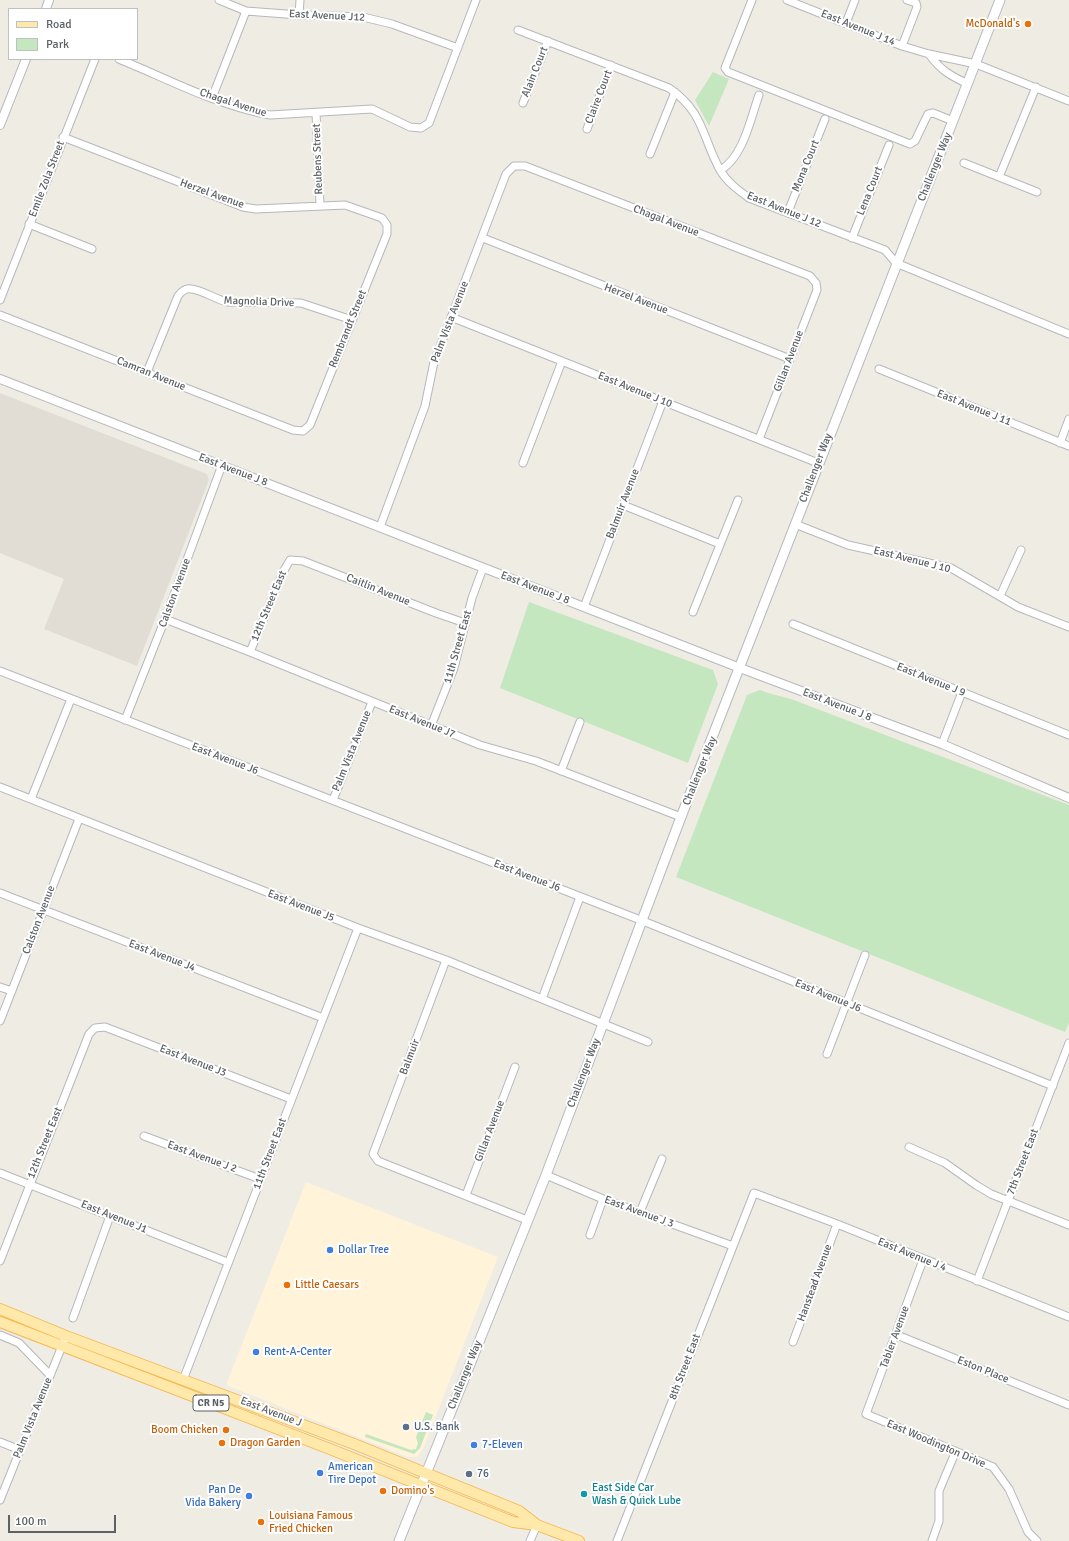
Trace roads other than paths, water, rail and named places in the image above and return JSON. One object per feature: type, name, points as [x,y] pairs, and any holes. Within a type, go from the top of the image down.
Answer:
[{"type":"main road","name":"Challenger Way","points":[[399,1541],[546,1175],[681,817],[896,263],[976,64],[1000,0]]},
{"type":"main road","name":"East Avenue J","points":[[0,1309],[66,1336],[330,1435],[519,1511],[537,1525]]},
{"type":"main road","name":"East Avenue J","points":[[0,1322],[61,1347],[265,1424],[513,1522],[537,1525],[580,1541]]},
{"type":"main road","points":[[216,1405],[229,1403],[251,1411],[268,1411]]},
{"type":"main road","points":[[265,1424],[272,1422],[284,1424],[316,1437],[330,1435]]},
{"type":"street","name":"East Avenue J12","points":[[219,0],[246,11],[299,15],[363,17],[392,24],[458,48]]},
{"type":"street","points":[[299,15],[300,0]]},
{"type":"street","points":[[458,48],[476,0]]},
{"type":"street","points":[[752,0],[725,68],[728,72],[910,144],[915,140],[928,114],[933,113],[953,121]]},
{"type":"street","name":"East Avenue J 14","points":[[787,0],[902,46],[976,64],[1069,101]]},
{"type":"street","points":[[846,23],[855,0]]},
{"type":"street","points":[[902,46],[917,7],[916,3],[907,0]]},
{"type":"street","points":[[212,98],[246,11]]},
{"type":"street","name":"East Avenue J 12","points":[[518,30],[611,65],[675,92],[688,103],[698,119],[721,170],[732,185],[749,198],[885,250],[896,263],[1069,334]]},
{"type":"street","name":"Alain Court","points":[[523,103],[548,42]]},
{"type":"street","name":"Chagal Avenue","points":[[121,60],[212,98],[270,115],[372,109],[410,127],[421,128],[429,123],[458,48]]},
{"type":"street","points":[[930,54],[938,67],[949,76],[968,84]]},
{"type":"street","points":[[0,125],[26,60]]},
{"type":"street","name":"Emile Zola Street","points":[[0,300],[95,60]]},
{"type":"street","name":"Claire Court","points":[[587,129],[611,65]]},
{"type":"street","points":[[999,177],[1036,87]]},
{"type":"street","points":[[650,154],[675,92]]},
{"type":"street","points":[[721,170],[730,164],[739,150],[759,95]]},
{"type":"street","name":"Reubens Street","points":[[316,113],[320,205]]},
{"type":"street","name":"Mona Court","points":[[788,212],[825,119]]},
{"type":"street","name":"Herzel Avenue","points":[[63,137],[243,207],[256,209],[345,205],[382,218],[387,225]]},
{"type":"street","name":"Lena Court","points":[[852,238],[889,145]]},
{"type":"street","points":[[964,163],[1037,192]]},
{"type":"street","name":"Chagal Avenue","points":[[514,166],[525,166],[810,276],[816,283]]},
{"type":"street","name":"Palm Vista Avenue","points":[[380,527],[425,406],[434,362],[483,238],[506,174],[514,166]]},
{"type":"street","points":[[29,224],[92,249]]},
{"type":"street","name":"Rembrandt Street","points":[[303,430],[310,426],[387,234],[387,225]]},
{"type":"street","name":"Herzel Avenue","points":[[483,238],[790,359]]},
{"type":"street","name":"Gillan Avenue","points":[[759,439],[817,290],[816,283]]},
{"type":"street","name":"Magnolia Drive","points":[[147,372],[178,296],[183,290],[190,288],[216,300],[227,302],[301,303],[352,320]]},
{"type":"street","name":"Camran Avenue","points":[[0,315],[293,430],[303,430]]},
{"type":"street","name":"East Avenue J 10","points":[[451,317],[818,463]]},
{"type":"street","points":[[523,463],[562,361]]},
{"type":"street","name":"East Avenue J 11","points":[[879,369],[1069,446]]},
{"type":"street","name":"East Avenue J 8","points":[[0,379],[740,668],[942,744],[1069,798]]},
{"type":"street","name":"Balmuir Avenue","points":[[584,607],[663,401]]},
{"type":"street","points":[[1060,442],[1069,419]]},
{"type":"street","name":"Calston Avenue","points":[[125,720],[165,619],[222,465]]},
{"type":"street","points":[[693,612],[738,500]]},
{"type":"street","points":[[623,505],[720,544]]},
{"type":"street","name":"East Avenue J 10","points":[[795,524],[848,545],[951,568],[1018,607],[1069,627]]},
{"type":"street","points":[[1000,596],[1021,550]]},
{"type":"street","name":"Caitlin Avenue","points":[[290,560],[303,561],[436,614],[465,623]]},
{"type":"street","name":"12th Street East","points":[[250,652],[283,572],[290,560]]},
{"type":"street","name":"11th Street East","points":[[431,726],[454,668],[472,598],[483,568]]},
{"type":"street","name":"East Avenue J7","points":[[165,619],[480,746],[536,761],[681,817]]},
{"type":"street","name":"East Avenue J 9","points":[[793,624],[1069,734]]},
{"type":"street","name":"East Avenue J6","points":[[0,671],[642,921],[1053,1086]]},
{"type":"street","points":[[942,744],[962,692]]},
{"type":"street","points":[[31,799],[71,698]]},
{"type":"street","name":"Palm Vista Avenue","points":[[333,800],[372,702]]},
{"type":"street","points":[[561,771],[580,722]]},
{"type":"street","name":"East Avenue J5","points":[[0,787],[358,928],[446,960],[648,1042]]},
{"type":"street","name":"Calston Avenue","points":[[0,1021],[79,819]]},
{"type":"street","name":"East Avenue J4","points":[[0,893],[323,1018]]},
{"type":"street","points":[[542,999],[580,897]]},
{"type":"street","name":"11th Street East","points":[[183,1380],[227,1262],[358,928]]},
{"type":"street","points":[[827,1054],[865,955]]},
{"type":"street","name":"Balmuir","points":[[446,960],[373,1154],[378,1161],[466,1196]]},
{"type":"street","points":[[0,987],[12,991]]},
{"type":"street","name":"East Avenue J3","points":[[95,1028],[104,1027],[291,1099]]},
{"type":"street","name":"12th Street East","points":[[0,1261],[89,1034],[95,1028]]},
{"type":"street","name":"7th Street East","points":[[977,1281],[1069,1043]]},
{"type":"street","name":"Gillan Avenue","points":[[466,1196],[514,1067]]},
{"type":"street","name":"East Avenue J 2","points":[[144,1136],[260,1179]]},
{"type":"street","points":[[909,1148],[941,1160],[983,1190],[1069,1225]]},
{"type":"street","points":[[640,1212],[662,1159]]},
{"type":"street","name":"East Avenue J1","points":[[0,1173],[227,1262]]},
{"type":"street","name":"East Avenue J 3","points":[[546,1175],[603,1199],[733,1246]]},
{"type":"street","name":"East Avenue J 4","points":[[754,1193],[837,1224],[923,1260],[1069,1317]]},
{"type":"street","name":"8th Street East","points":[[617,1541],[754,1193]]},
{"type":"street","points":[[466,1196],[527,1220]]},
{"type":"street","points":[[590,1235],[603,1199]]},
{"type":"street","points":[[72,1318],[110,1216]]},
{"type":"street","name":"Hanstead Avenue","points":[[793,1342],[837,1224]]},
{"type":"street","name":"Tabler Avenue","points":[[866,1414],[897,1335],[923,1260]]},
{"type":"street","points":[[0,1335],[19,1343],[50,1375]]},
{"type":"street","name":"Eston Place","points":[[897,1335],[1069,1405]]},
{"type":"street","name":"Palm Vista Avenue","points":[[0,1500],[66,1336]]},
{"type":"street","name":"East Woodington Drive","points":[[866,1414],[955,1453],[993,1467],[1009,1489],[1028,1532],[1037,1541]]},
{"type":"street","points":[[0,1442],[20,1450]]},
{"type":"street","points":[[932,1541],[939,1521],[939,1491],[955,1453]]},
{"type":"street","points":[[530,1541],[537,1525]]},
{"type":"place","name":"McDonald's","points":[[1028,24]]},
{"type":"place","name":"Dollar Tree","points":[[330,1250]]},
{"type":"place","name":"Little Caesars","points":[[287,1285]]},
{"type":"place","name":"Rent-A-Center","points":[[256,1352]]},
{"type":"place","name":"U.S. Bank","points":[[406,1427]]},
{"type":"place","name":"Boom Chicken","points":[[226,1430]]},
{"type":"place","name":"Dragon Garden","points":[[222,1443]]},
{"type":"place","name":"7-Eleven","points":[[474,1445]]},
{"type":"place","name":"American Tire Depot","points":[[320,1473]]},
{"type":"place","name":"76","points":[[469,1474]]},
{"type":"place","name":"Domino's","points":[[383,1491]]},
{"type":"place","name":"East Side Car Wash & Quick Lube","points":[[584,1494]]},
{"type":"place","name":"Pan De Vida Bakery","points":[[249,1496]]},
{"type":"place","name":"Louisiana Famous Fried Chicken","points":[[261,1522]]}]
